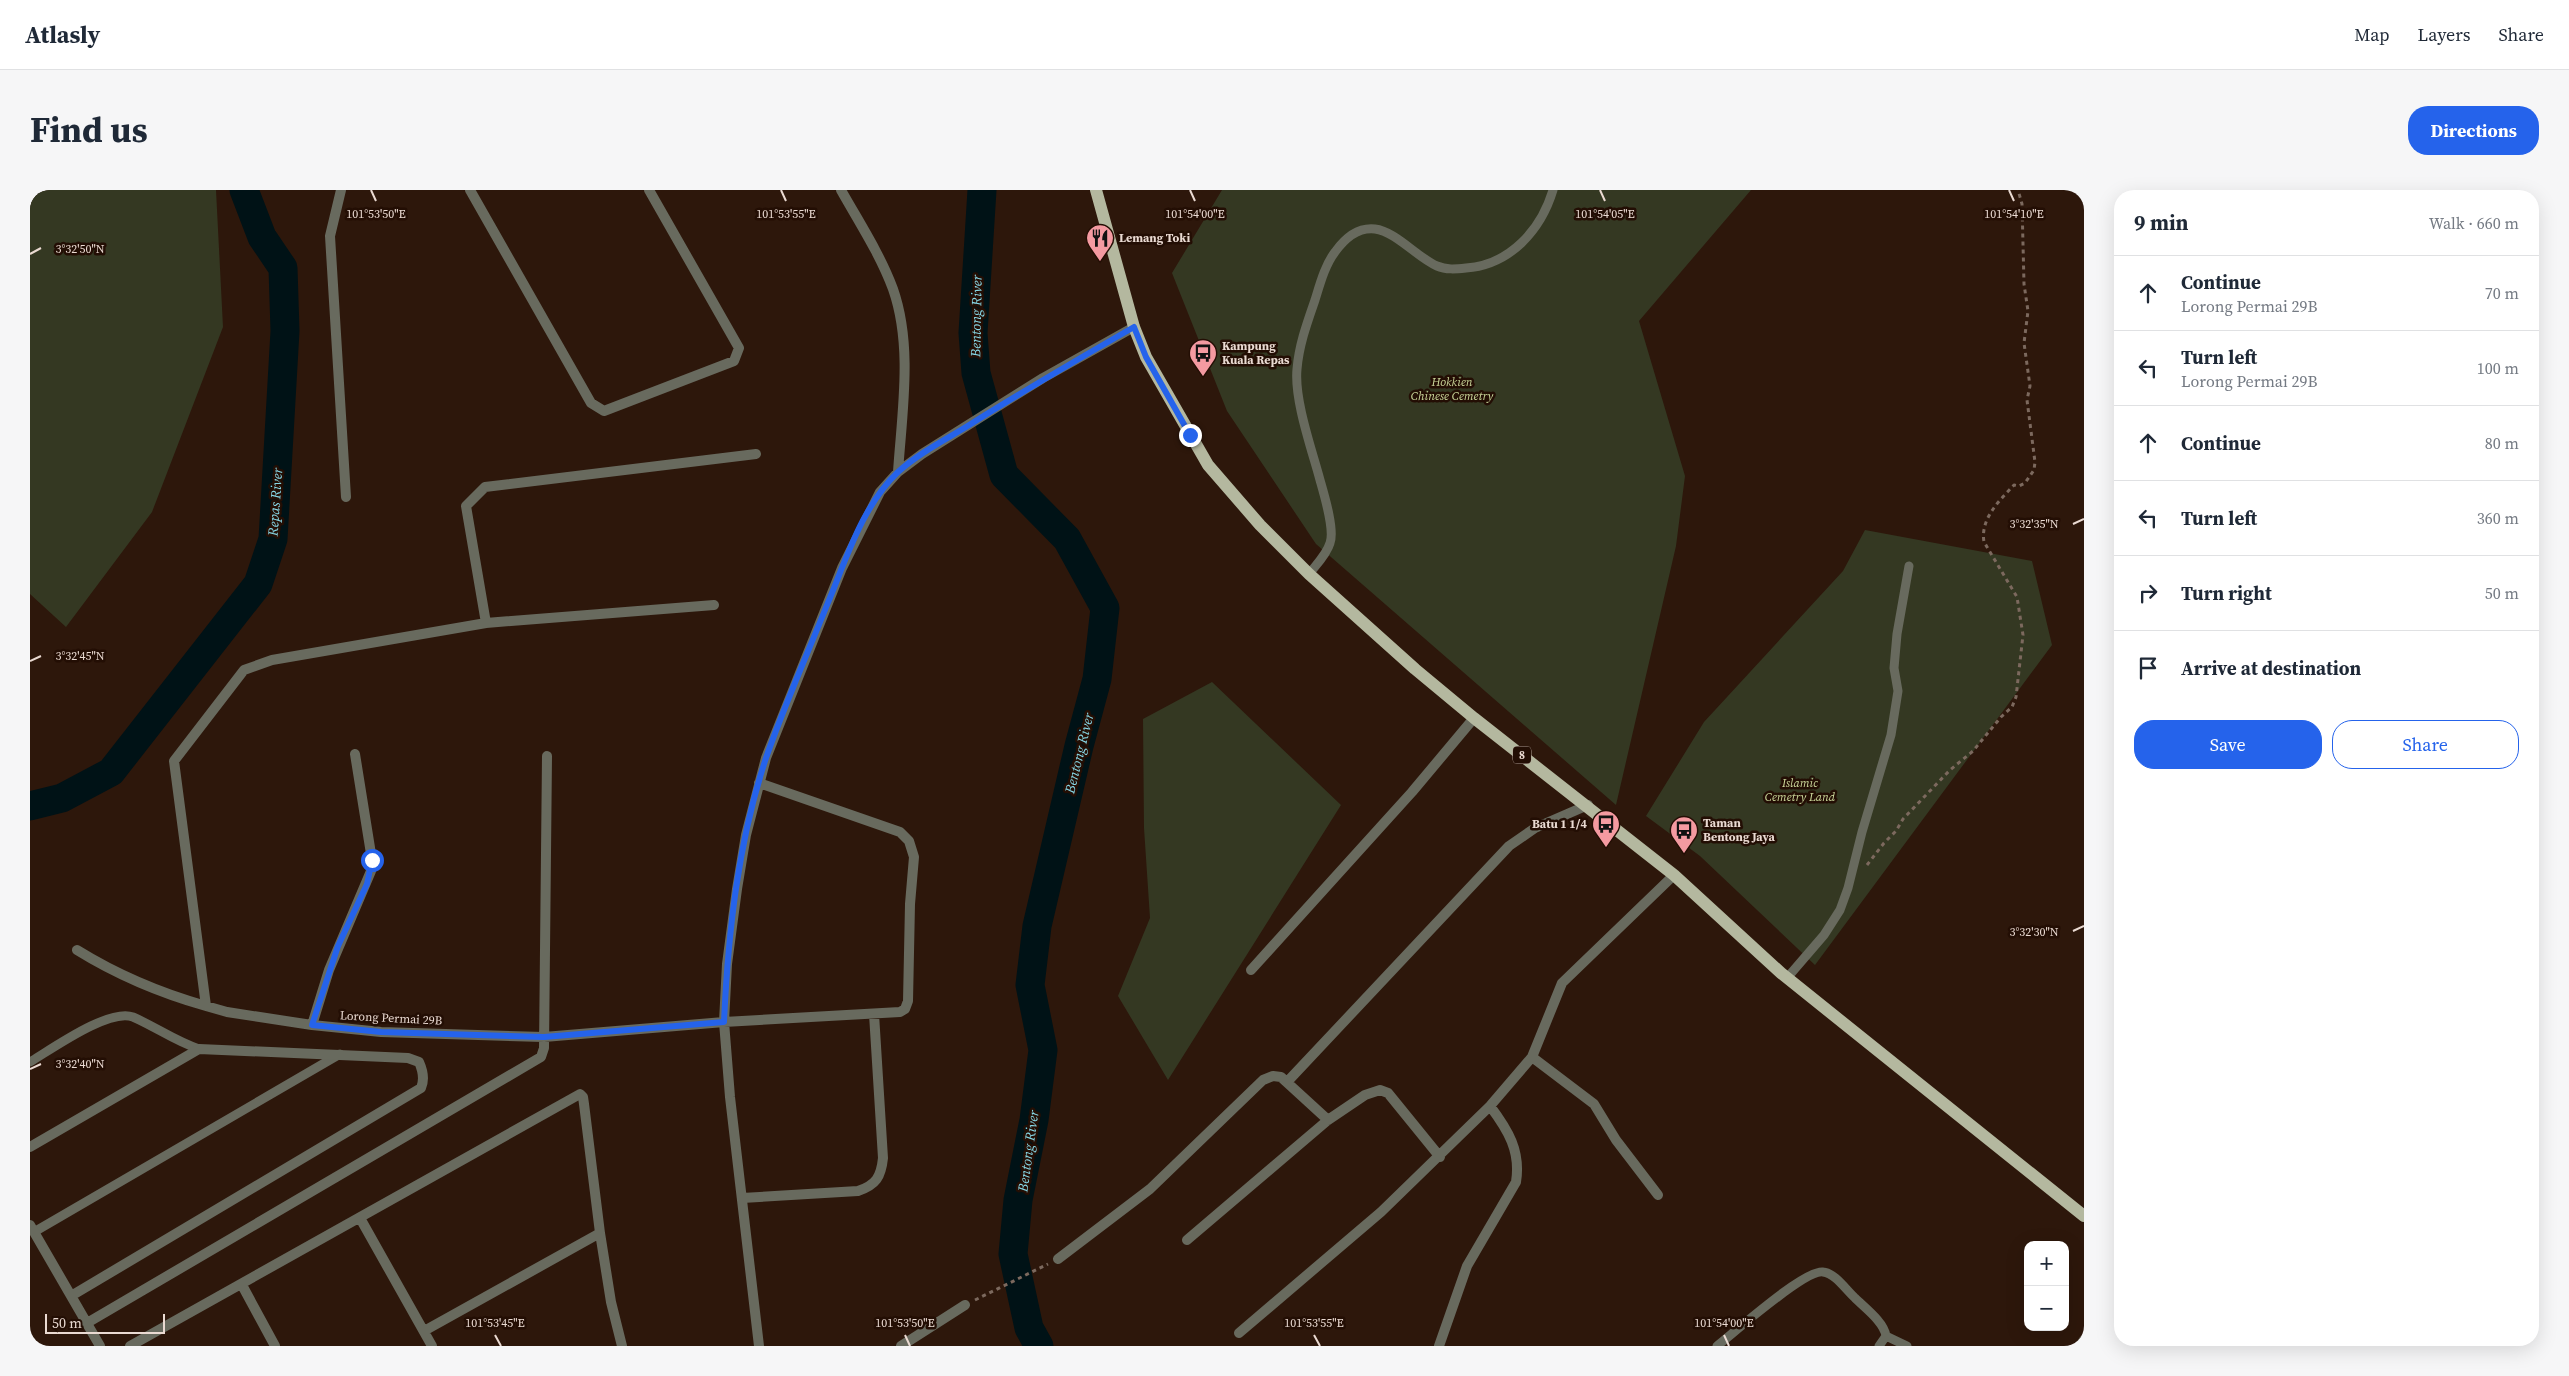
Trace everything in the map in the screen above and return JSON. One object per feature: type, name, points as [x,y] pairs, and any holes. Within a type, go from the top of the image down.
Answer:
[{"type":"main road","name":"8","points":[[1096,190],[1134,327],[1166,395],[1208,465],[1260,525],[1309,574],[1474,718],[1588,805],[1674,874],[1787,978],[2084,1216]]},
{"type":"street","points":[[341,190],[330,236],[346,497]]},
{"type":"street","points":[[470,190],[591,402],[604,411],[734,361],[739,348],[649,190]]},
{"type":"street","points":[[841,190],[874,248],[893,289],[902,332],[904,374],[898,472]]},
{"type":"street","points":[[759,1346],[730,1097],[724,1022],[727,964],[746,835],[759,783],[778,727],[850,552],[873,503],[898,472],[922,454],[1043,378],[1134,327]]},
{"type":"street","points":[[486,623],[466,506],[484,487],[756,454]]},
{"type":"street","points":[[206,1006],[174,761],[244,670],[272,660],[486,623],[714,605]]},
{"type":"street","points":[[1251,970],[1412,792],[1474,718]]},
{"type":"street","points":[[312,1025],[332,962],[371,871],[372,860],[355,754]]},
{"type":"street","points":[[87,1323],[531,1064],[544,1053],[547,756]]},
{"type":"street","name":"Lorong Permai 29B","points":[[77,950],[128,979],[164,994],[206,1006],[236,1014],[312,1025],[381,1032],[544,1037],[724,1022],[900,1012],[906,1009],[914,857],[912,847],[905,835],[759,783]]},
{"type":"street","points":[[1288,1082],[1509,846],[1535,828],[1588,805]]},
{"type":"street","points":[[1238,1333],[1381,1212],[1440,1157],[1490,1106],[1532,1057],[1562,983],[1674,874]]},
{"type":"street","points":[[742,1198],[858,1191],[875,1183],[880,1178],[883,1158],[874,1014]]},
{"type":"street","points":[[30,1147],[199,1049],[340,1054],[415,1060],[419,1062],[422,1068],[423,1082],[421,1088],[71,1296]]},
{"type":"street","points":[[1532,1057],[1594,1104],[1616,1140],[1658,1195]]},
{"type":"street","points":[[1058,1259],[1150,1189],[1263,1080],[1273,1076],[1281,1077],[1328,1120]]},
{"type":"street","points":[[1186,1240],[1328,1120],[1365,1095],[1380,1090],[1388,1093],[1440,1157]]},
{"type":"street","points":[[130,1346],[242,1285],[580,1094],[583,1097],[600,1233],[612,1310],[622,1346]]},
{"type":"street","points":[[1439,1346],[1466,1266],[1516,1182],[1518,1171],[1515,1148],[1504,1125],[1490,1106]]},
{"type":"street","points":[[360,1218],[432,1346]]},
{"type":"street","points":[[32,1228],[100,1346]]},
{"type":"street","points":[[424,1331],[600,1233]]},
{"type":"street","points":[[242,1285],[275,1346]]},
{"type":"street","points":[[901,1346],[965,1305]]},
{"type":"street","points":[[2080,1346],[2084,1340]]},
{"type":"lane","points":[[1309,574],[1331,542],[1323,492],[1303,417],[1296,372],[1300,343],[1322,276],[1334,253],[1347,237],[1362,230],[1377,229],[1436,266],[1452,269],[1476,267],[1501,258],[1521,244],[1534,229],[1549,204],[1553,190]]},
{"type":"lane","points":[[1787,978],[1824,935],[1840,910],[1848,888],[1862,832],[1891,735],[1898,691],[1894,668],[1897,634],[1909,566]]},
{"type":"lane","points":[[30,1062],[105,1020],[120,1016],[132,1017],[199,1049]]},
{"type":"lane","points":[[32,1228],[340,1054]]},
{"type":"lane","points":[[1717,1346],[1800,1280],[1817,1271],[1828,1273],[1838,1282],[1882,1326],[1886,1336],[1907,1346]]},
{"type":"lane","points":[[1879,1346],[1886,1336]]},
{"type":"path","points":[[1864,871],[1872,857],[1896,831],[1903,820],[1950,770],[1973,751],[2001,717],[2012,708],[2016,697],[2023,635],[2017,597],[1987,549],[1982,534],[1993,507],[2014,485],[2019,486],[2025,483],[2034,470],[2032,433],[2027,400],[2030,386],[2024,343],[2028,311],[2024,284],[2022,204],[2018,190]]},
{"type":"path","points":[[965,1305],[1058,1259]]},
{"type":"green space","points":[[30,190],[216,190],[223,327],[152,512],[66,627],[30,594]]},
{"type":"green space","name":"Hokkien Chinese Cemetry","points":[[1222,190],[1751,190],[1639,321],[1685,476],[1676,546],[1616,805],[1316,544],[1227,411],[1172,273]]},
{"type":"green space","name":"Islamic Cemetry Land","points":[[1865,530],[2032,561],[2052,645],[1815,965],[1700,856],[1646,816],[1704,722],[1843,571]]},
{"type":"green space","points":[[1212,682],[1341,805],[1168,1080],[1118,996],[1150,918],[1144,828],[1143,719]]},
{"type":"waterway","name":"Repas River","points":[[30,806],[62,798],[111,772],[258,584],[273,539],[285,331],[283,268],[262,237],[244,190]]},
{"type":"waterway","name":"Bentong River","points":[[982,190],[973,333],[976,373],[1004,475],[1067,539],[1105,608],[1097,679],[1079,746],[1037,926],[1030,985],[1043,1050],[1034,1120],[1018,1200],[1013,1254],[1029,1328],[1039,1346]]},
{"type":"place","name":"Lemang Toki","points":[[1100,262]]},
{"type":"place","name":"Kampung Kuala Repas","points":[[1203,377]]},
{"type":"place","name":"Batu 1 1/4","points":[[1606,848]]},
{"type":"place","name":"Taman Bentong Jaya","points":[[1684,854]]},
{"type":"route","points":[[372,860],[367,884],[338,946],[312,1025],[381,1032],[544,1037],[724,1022],[727,964],[737,889],[746,835],[766,758],[842,568],[880,492],[898,472],[922,454],[1043,378],[1134,327],[1146,357],[1190,435]]}]
